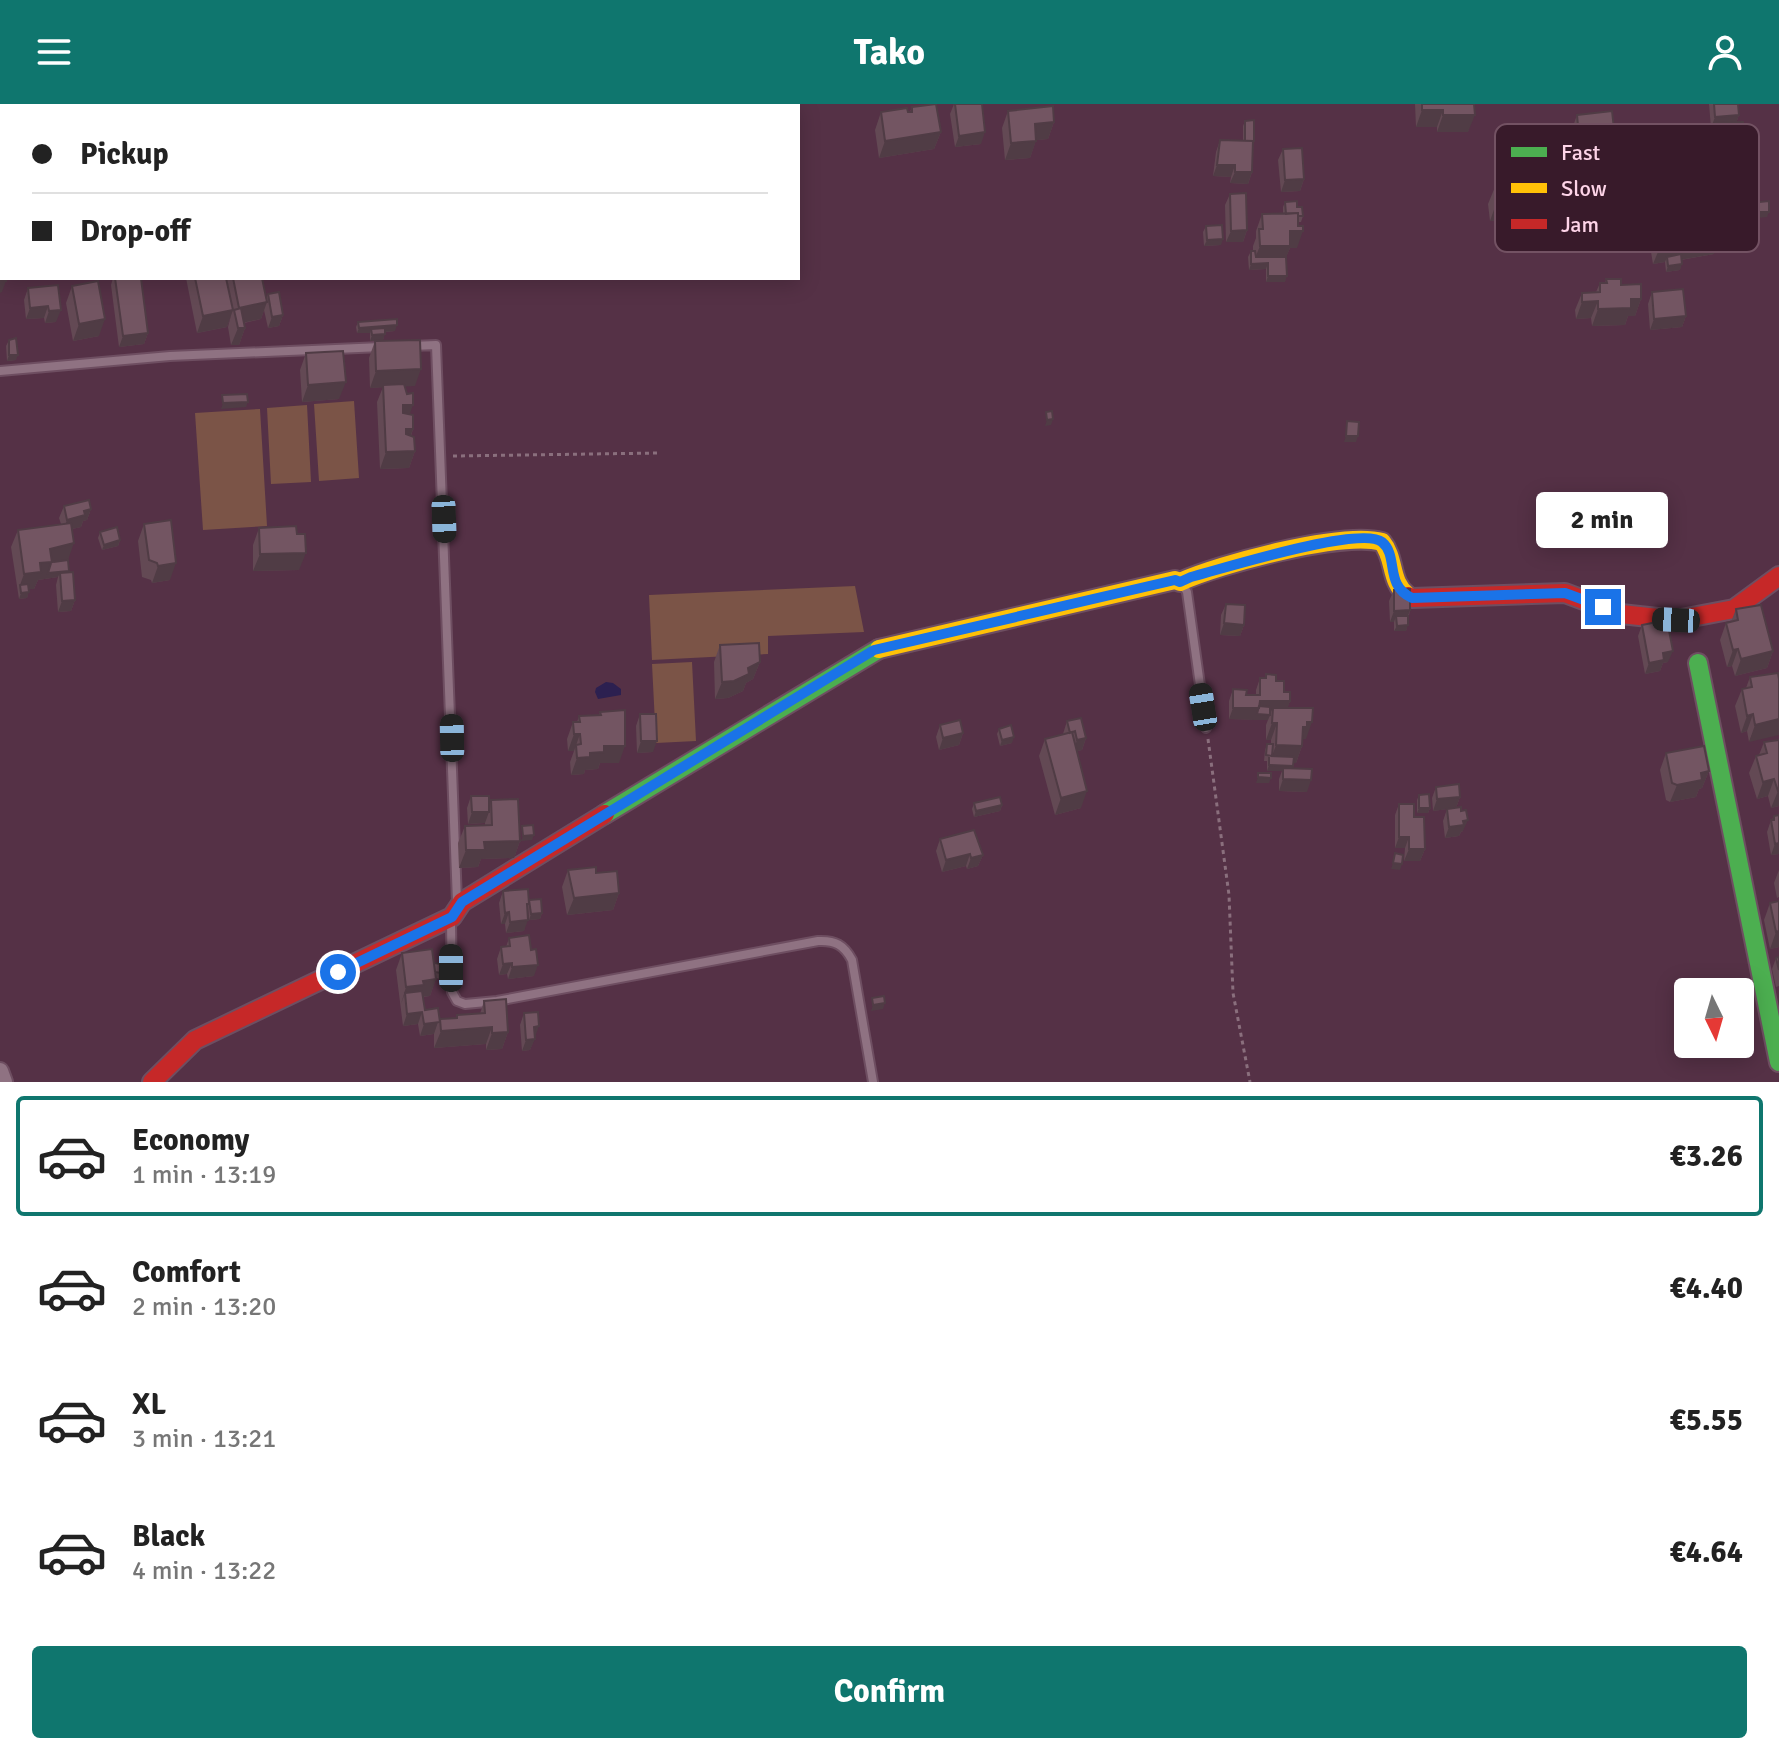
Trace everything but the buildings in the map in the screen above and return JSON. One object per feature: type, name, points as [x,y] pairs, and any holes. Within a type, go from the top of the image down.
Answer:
[{"type":"street","points":[[152,1082],[195,1040],[455,914],[462,902],[874,650],[1175,580],[1180,582],[1323,542],[1366,536],[1384,543],[1393,577],[1402,593],[1412,598],[1565,593],[1621,614],[1676,620],[1734,609],[1779,576]]},
{"type":"street","points":[[1698,663],[1779,1062]]},
{"type":"street","points":[[0,1071],[4,1082]]},
{"type":"lane","points":[[405,346],[436,345],[455,914],[452,992],[457,1001],[465,1004],[497,1001],[818,941],[838,944],[846,949],[852,960],[873,1082]]},
{"type":"lane","points":[[0,371],[170,356],[390,347]]},
{"type":"lane","points":[[1180,582],[1187,592],[1206,728]]},
{"type":"path","points":[[441,457],[660,453]]},
{"type":"path","points":[[1206,728],[1229,895],[1233,993],[1250,1082]]},
{"type":"shaded area","points":[[354,401],[359,478],[319,481],[314,404]]},
{"type":"shaded area","points":[[307,405],[311,482],[271,484],[267,408]]},
{"type":"shaded area","points":[[260,409],[267,526],[203,530],[195,413]]},
{"type":"shaded area","points":[[855,586],[864,632],[768,636],[768,654],[652,660],[649,595]]},
{"type":"shaded area","points":[[692,662],[696,741],[656,743],[652,664]]},
{"type":"shaded area","points":[[606,682],[621,689],[621,695],[598,699],[596,688]]},
{"type":"traffic: fast","points":[[605,814],[879,649]]},
{"type":"traffic: fast","points":[[1698,663],[1779,1062]]},
{"type":"traffic: slow","points":[[879,649],[1175,580],[1180,582],[1281,551],[1339,541],[1382,542],[1398,584],[1408,596]]},
{"type":"traffic: jam","points":[[1408,596],[1565,593],[1621,614],[1676,620],[1734,609],[1779,576]]},
{"type":"traffic: jam","points":[[152,1082],[195,1040],[452,917],[462,902],[605,814]]},
{"type":"route","points":[[338,972],[452,917],[462,902],[874,650],[1175,580],[1180,582],[1323,542],[1366,536],[1384,543],[1393,577],[1402,593],[1412,598],[1565,593],[1603,607]]}]
